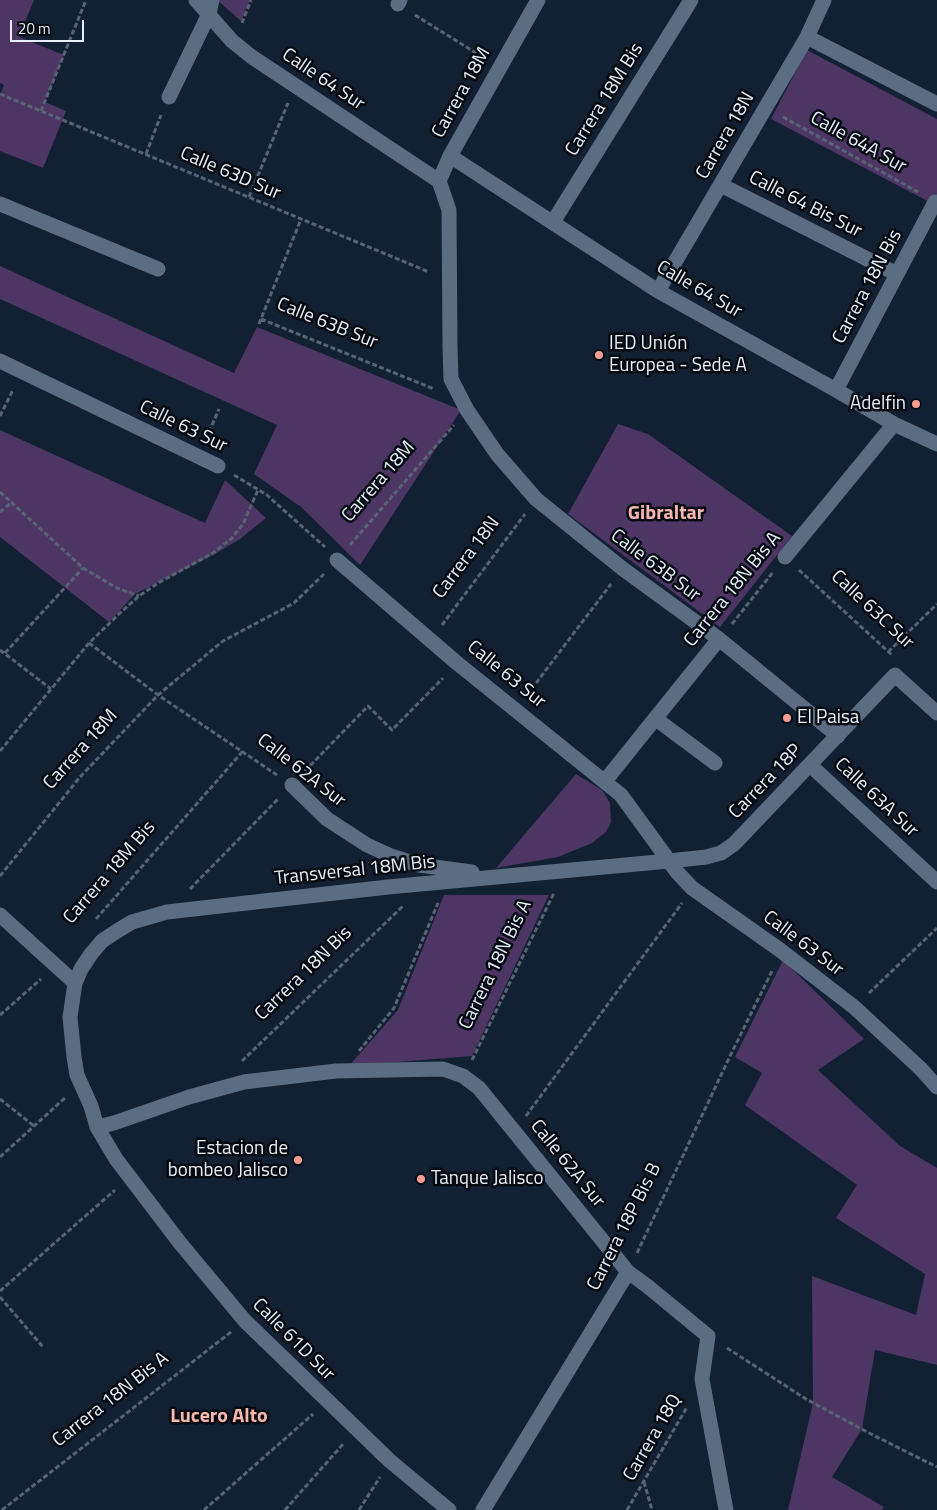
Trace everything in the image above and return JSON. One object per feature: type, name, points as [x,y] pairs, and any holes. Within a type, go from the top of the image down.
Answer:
[{"type":"street","name":"Calle 64 Sur","points":[[196,0],[210,7],[232,41],[252,57],[439,181]]},
{"type":"street","name":"Carrera 18M","points":[[439,181],[450,156],[538,0]]},
{"type":"street","name":"Carrera 18M Bis","points":[[553,222],[691,0]]},
{"type":"street","name":"Carrera 18N","points":[[658,290],[807,37],[824,0]]},
{"type":"street","points":[[168,97],[210,7]]},
{"type":"street","points":[[807,37],[937,104]]},
{"type":"street","name":"Calle 64 Sur","points":[[450,156],[658,290],[894,424],[937,443]]},
{"type":"street","points":[[439,181],[449,210],[451,379],[465,405]]},
{"type":"street","name":"Calle 64 Bis Sur","points":[[721,185],[897,274]]},
{"type":"street","name":"Carrera 18N Bis","points":[[836,390],[935,202]]},
{"type":"street","points":[[0,204],[158,269]]},
{"type":"street","name":"Calle 63 Sur","points":[[0,361],[218,466]]},
{"type":"street","name":"Calle 63B Sur","points":[[465,405],[506,466],[536,499],[623,568],[719,639],[838,736]]},
{"type":"street","name":"Carrera 18N Bis A","points":[[785,557],[894,424]]},
{"type":"street","name":"Calle 63 Sur","points":[[338,560],[457,663],[621,795],[677,872],[692,888],[780,950],[854,1008],[937,1087]]},
{"type":"street","name":"Carrera 18N Bis A","points":[[605,781],[719,639]]},
{"type":"street","name":"Carrera 18P","points":[[669,861],[706,857],[721,853],[734,844],[895,675]]},
{"type":"street","name":"Calle 63C Sur","points":[[895,675],[937,713]]},
{"type":"street","points":[[656,719],[715,763]]},
{"type":"street","name":"Calle 63A Sur","points":[[810,764],[937,882]]},
{"type":"street","name":"Calle 62A Sur","points":[[292,785],[327,820],[367,845],[391,856],[419,865],[510,876]]},
{"type":"street","name":"Transversal 18M Bis","points":[[81,1084],[70,1035],[70,1017],[75,983],[81,969],[102,942],[132,922],[167,912],[446,881],[566,872],[669,861]]},
{"type":"street","points":[[0,915],[75,983]]},
{"type":"street","points":[[97,1127],[189,1097],[244,1082],[336,1071],[443,1069],[463,1076]]},
{"type":"street","name":"Calle 62A Sur","points":[[463,1076],[479,1088],[628,1272],[708,1336]]},
{"type":"street","name":"Calle 61D Sur","points":[[81,1084],[92,1106],[97,1127],[129,1178],[245,1321],[326,1402],[390,1462],[449,1510]]},
{"type":"street","name":"Carrera 18P Bis B","points":[[483,1510],[628,1272]]},
{"type":"street","points":[[708,1336],[702,1380],[726,1510]]},
{"type":"path","points":[[41,111],[86,0]]},
{"type":"path","points":[[399,2],[499,68]]},
{"type":"path","points":[[249,197],[295,87]]},
{"type":"path","name":"Calle 63D Sur","points":[[0,94],[449,280]]},
{"type":"path","points":[[146,154],[168,97]]},
{"type":"path","name":"Calle 64A Sur","points":[[764,109],[935,202]]},
{"type":"path","points":[[259,324],[301,219]]},
{"type":"path","name":"Calle 63B Sur","points":[[260,319],[465,405]]},
{"type":"path","points":[[0,416],[23,372]]},
{"type":"path","name":"Carrera 18M","points":[[0,876],[80,777],[158,695],[223,641],[294,603],[338,560],[465,405]]},
{"type":"path","points":[[200,456],[219,409]]},
{"type":"path","name":"Calle 63 Sur","points":[[218,466],[258,490],[300,523],[338,560]]},
{"type":"path","points":[[0,751],[89,643],[120,613],[139,596],[158,583],[212,554],[231,539],[243,524],[258,490]]},
{"type":"path","points":[[0,492],[83,568],[117,588],[139,596]]},
{"type":"path","name":"Carrera 18N","points":[[431,640],[536,499]]},
{"type":"path","points":[[0,512],[12,502]]},
{"type":"path","name":"Carrera 18N Bis A","points":[[719,639],[785,557]]},
{"type":"path","name":"Calle 63C Sur","points":[[785,557],[904,666],[895,675]]},
{"type":"path","points":[[5,653],[83,568]]},
{"type":"path","points":[[516,709],[623,568]]},
{"type":"path","points":[[888,652],[937,604]]},
{"type":"path","name":"Calle 62A Sur","points":[[89,643],[158,695],[292,785]]},
{"type":"path","points":[[0,650],[51,689]]},
{"type":"path","name":"Carrera 18M Bis","points":[[94,921],[243,751]]},
{"type":"path","name":"Carrera 18N Bis A","points":[[463,1076],[551,897],[566,872]]},
{"type":"path","points":[[336,1071],[346,1066],[394,1008],[446,881]]},
{"type":"path","name":"Carrera 18N Bis","points":[[237,1066],[427,883]]},
{"type":"path","points":[[515,1131],[692,888]]},
{"type":"path","points":[[854,1008],[937,928]]},
{"type":"path","name":"Carrera 18P Bis B","points":[[628,1272],[778,959],[780,950]]},
{"type":"path","points":[[0,1015],[56,966]]},
{"type":"path","points":[[0,1156],[81,1084]]},
{"type":"path","points":[[0,1099],[34,1126]]},
{"type":"path","points":[[0,1291],[129,1178]]},
{"type":"path","points":[[0,1296],[43,1348]]},
{"type":"path","name":"Carrera 18N Bis A","points":[[2,1510],[245,1321]]},
{"type":"path","points":[[708,1336],[806,1399],[937,1467]]},
{"type":"path","name":"Carrera 18Q","points":[[627,1510],[702,1380]]},
{"type":"path","points":[[204,1510],[326,1402]]},
{"type":"path","points":[[285,1510],[356,1430]]},
{"type":"path","points":[[359,1510],[390,1462]]},
{"type":"path","points":[[644,1482],[652,1510]]},
{"type":"shaded area","points":[[0,0],[34,0],[19,37],[64,55],[45,102],[66,111],[43,168],[0,151],[0,95],[4,85],[0,83]]},
{"type":"shaded area","points":[[217,0],[250,0],[241,21]]},
{"type":"shaded area","points":[[807,50],[937,119],[937,206],[771,119]]},
{"type":"shaded area","points":[[0,266],[234,373],[257,327],[461,410],[360,565],[301,507],[254,474],[277,425],[0,299]]},
{"type":"shaded area","points":[[618,424],[648,434],[792,536],[720,627],[568,514]]},
{"type":"shaded area","points":[[0,430],[205,523],[225,480],[266,518],[240,539],[215,554],[135,594],[109,622],[0,537]]},
{"type":"shaded area","points":[[576,774],[602,790],[610,803],[611,822],[606,832],[592,843],[558,857],[496,868]]},
{"type":"shaded area","points":[[444,895],[549,895],[472,1056],[349,1066],[398,1010]]},
{"type":"shaded area","points":[[783,960],[864,1039],[818,1070],[900,1146],[937,1168],[937,1365],[875,1350],[862,1429],[832,1477],[884,1507],[882,1510],[788,1510],[813,1403],[812,1276],[916,1315],[925,1274],[836,1218],[857,1185],[745,1105],[762,1073],[735,1057]]},
{"type":"place","name":"IED Unión Europea - Sede A","points":[[599,355]]},
{"type":"place","name":"Adelfin","points":[[916,404]]},
{"type":"place","name":"El Paisa","points":[[787,718]]},
{"type":"place","name":"Estacion de bombeo Jalisco","points":[[298,1160]]},
{"type":"place","name":"Tanque Jalisco","points":[[421,1179]]},
{"type":"district","name":"Gibraltar","points":[[666,514]]},
{"type":"district","name":"Lucero Alto","points":[[219,1417]]}]
